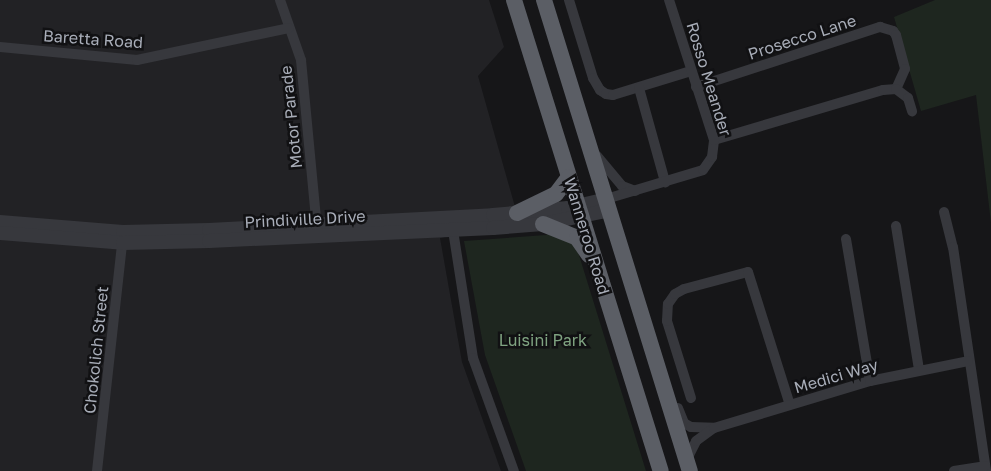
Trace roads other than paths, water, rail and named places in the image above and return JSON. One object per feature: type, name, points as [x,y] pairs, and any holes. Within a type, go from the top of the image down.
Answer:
[{"type":"highway","name":"Wanneroo Road","points":[[514,0],[661,471]]},
{"type":"highway","name":"Wanneroo Road","points":[[544,0],[688,465]]},
{"type":"highway","points":[[517,213],[556,194],[569,177]]},
{"type":"highway","points":[[543,224],[577,238],[597,266]]},
{"type":"street","name":"Motor Parade","points":[[280,0],[301,60],[317,230]]},
{"type":"street","points":[[569,0],[597,86],[606,93],[613,95],[691,71]]},
{"type":"street","name":"Rosso Meander","points":[[608,205],[635,191],[703,170],[712,157],[714,140],[669,0]]},
{"type":"street","name":"Prosecco Lane","points":[[696,87],[880,27],[896,35],[905,69],[896,89]]},
{"type":"street","name":"Baretta Road","points":[[0,47],[137,60],[289,28]]},
{"type":"street","points":[[639,88],[665,182]]},
{"type":"street","points":[[714,140],[883,90],[896,89],[908,99],[912,111]]},
{"type":"street","points":[[588,144],[622,186],[635,191]]},
{"type":"street","name":"Prindiville Drive","points":[[0,233],[123,238],[452,224],[543,224],[608,205]]},
{"type":"street","name":"Prindiville Drive","points":[[452,224],[517,213],[579,212]]},
{"type":"street","points":[[944,212],[953,247],[985,469],[954,471]]},
{"type":"street","name":"Prindiville Drive","points":[[0,222],[123,238]]},
{"type":"street","points":[[452,224],[473,358],[514,471]]},
{"type":"street","points":[[896,226],[919,369]]},
{"type":"street","name":"Chokolich Street","points":[[97,471],[123,238]]},
{"type":"street","points":[[846,239],[870,381]]},
{"type":"street","points":[[691,398],[667,321],[668,304],[675,294],[684,289],[748,272],[790,405]]},
{"type":"street","name":"Medici Way","points":[[667,395],[676,402],[684,423],[691,428],[714,428],[870,381],[919,369],[968,361]]},
{"type":"street","name":"Medici Way","points":[[688,465],[696,441],[714,428]]},
{"type":"park label","name":"Luisini Park","points":[[543,340]]}]
